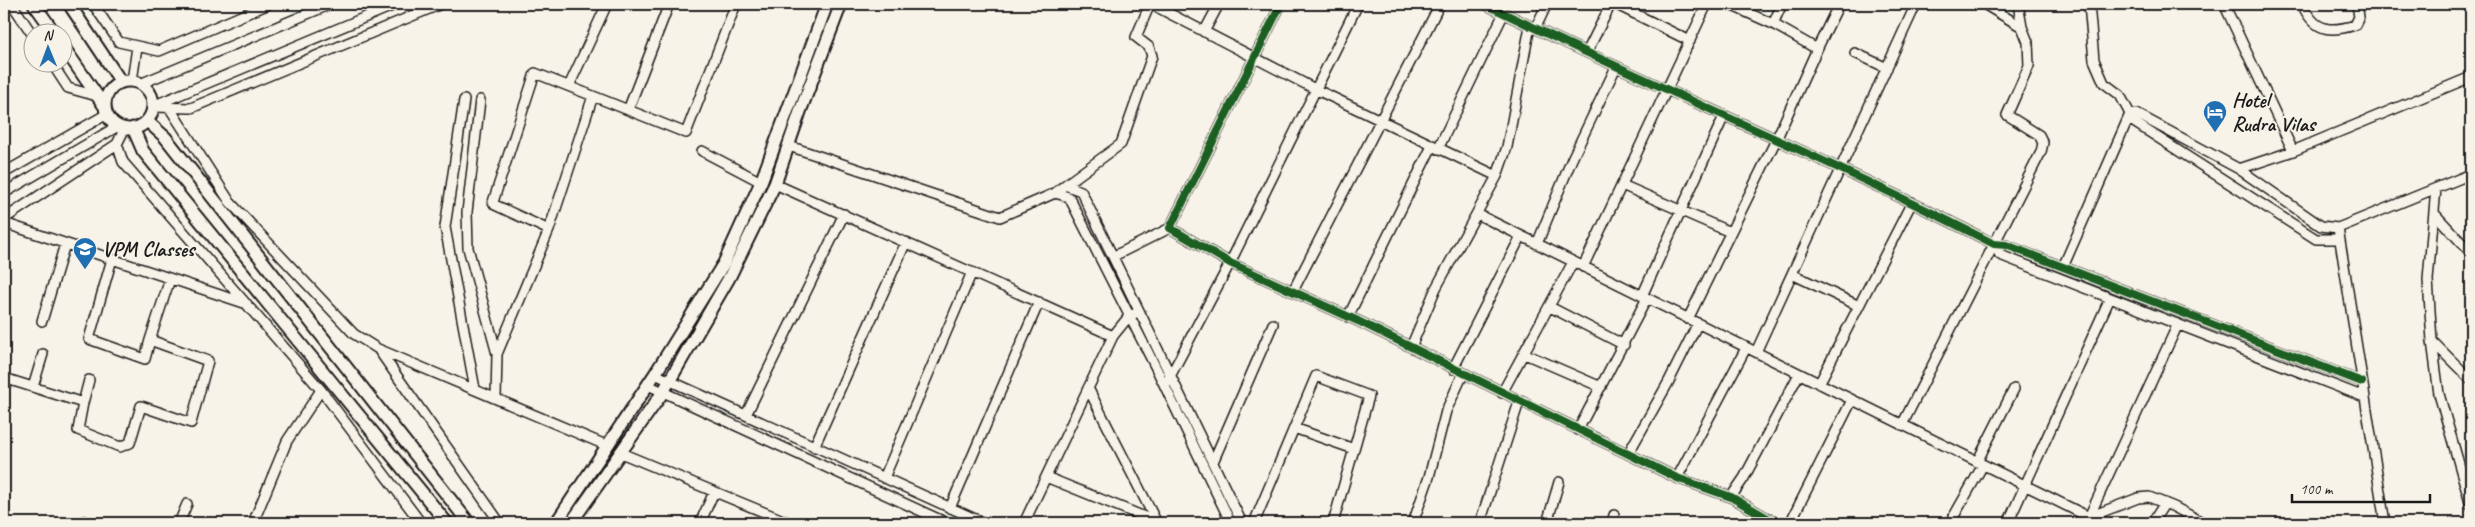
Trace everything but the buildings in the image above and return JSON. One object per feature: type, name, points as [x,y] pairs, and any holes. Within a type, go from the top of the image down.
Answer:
[{"type":"main road","points":[[34,4],[47,22]]},
{"type":"main road","points":[[69,4],[131,82],[149,91],[153,106],[147,121]]},
{"type":"main road","points":[[556,523],[648,385],[724,263],[761,182],[827,4]]},
{"type":"main road","points":[[571,523],[663,392],[729,278],[775,184],[841,4]]},
{"type":"main road","points":[[72,60],[106,111],[125,128],[447,523]]},
{"type":"main road","points":[[106,111],[108,92],[131,82]]},
{"type":"main road","points":[[125,128],[147,121]]},
{"type":"main road","points":[[147,121],[165,137],[469,523]]},
{"type":"street","points":[[12,4],[24,22]]},
{"type":"street","points":[[93,4],[120,42],[159,51],[269,4]]},
{"type":"street","points":[[131,82],[331,4]]},
{"type":"street","points":[[153,106],[397,4]]},
{"type":"street","points":[[153,106],[191,108],[441,4]]},
{"type":"street","points":[[569,86],[607,4]]},
{"type":"street","points":[[628,110],[668,4]]},
{"type":"street","points":[[549,230],[495,205],[493,202],[535,73],[686,133],[736,4]]},
{"type":"street","points":[[788,146],[1000,217],[1055,193],[1114,150],[1124,137],[1152,56],[1149,47],[1136,37],[1150,4],[1315,90],[1497,176]]},
{"type":"street","points":[[1204,32],[1219,4]]},
{"type":"street","points":[[1114,256],[1170,228],[1281,4]]},
{"type":"street","points":[[1165,386],[1172,376],[1230,263],[1358,4]]},
{"type":"street","points":[[1293,292],[1379,120],[1440,4]]},
{"type":"street","points":[[1487,4],[1666,91],[1912,202],[1994,244],[2006,245],[2362,382]]},
{"type":"street","points":[[1411,347],[1436,288],[1497,176],[1507,147],[1533,28],[1547,4]]},
{"type":"street","points":[[1587,52],[1613,4],[1690,41]]},
{"type":"street","points":[[1583,267],[1707,4]]},
{"type":"street","points":[[1728,4],[1773,24],[1817,49]]},
{"type":"street","points":[[1773,24],[1782,4]]},
{"type":"street","points":[[1688,319],[1776,140],[1839,4]]},
{"type":"street","points":[[1756,352],[1916,4]]},
{"type":"street","points":[[1984,4],[2022,27]]},
{"type":"street","points":[[1902,425],[2042,152],[2044,143],[2039,136],[2007,115],[2029,66],[2028,42],[2022,27],[2018,4]]},
{"type":"street","points":[[2089,4],[2094,60],[2104,82],[2120,95],[2132,122],[2316,239],[2339,239]]},
{"type":"street","points":[[2224,4],[2293,151]]},
{"type":"street","points":[[2305,10],[2316,25],[2325,30],[2340,30],[2355,25],[2359,17],[2357,4]]},
{"type":"street","points":[[1348,317],[1504,13]]},
{"type":"street","points":[[131,82],[137,47]]},
{"type":"street","points":[[1855,53],[1887,68]]},
{"type":"street","points":[[1537,244],[1572,159],[1616,67]]},
{"type":"street","points":[[58,72],[68,88],[97,96]]},
{"type":"street","points":[[2239,169],[2293,151],[2471,78]]},
{"type":"street","points":[[497,354],[549,230],[594,96]]},
{"type":"street","points":[[464,100],[445,227],[475,389]]},
{"type":"street","points":[[480,100],[467,212],[468,248],[497,354],[496,398]]},
{"type":"street","points":[[169,107],[230,202],[354,334],[378,349],[608,446]]},
{"type":"street","points":[[4,173],[106,111]]},
{"type":"street","points":[[2130,114],[2137,114],[2239,169],[2322,226],[2338,228],[2471,174]]},
{"type":"street","points":[[2063,267],[2130,114]]},
{"type":"street","points":[[1578,430],[1624,345],[1724,116]]},
{"type":"street","points":[[4,219],[117,144],[125,128]]},
{"type":"street","points":[[4,194],[125,128]]},
{"type":"street","points":[[117,144],[123,162],[321,390],[421,523]]},
{"type":"street","points":[[702,151],[761,182]]},
{"type":"street","points":[[775,184],[1113,336]]},
{"type":"street","points":[[1065,185],[1082,191],[1242,523]]},
{"type":"street","points":[[1622,185],[1730,232]]},
{"type":"street","points":[[2436,188],[2428,280],[2432,341],[2438,394],[2471,506]]},
{"type":"street","points":[[1055,193],[1069,197],[1130,315],[1232,523]]},
{"type":"street","points":[[1819,384],[1912,202]]},
{"type":"street","points":[[746,415],[844,214]]},
{"type":"street","points":[[1477,214],[2024,485],[2086,520]]},
{"type":"street","points":[[2434,214],[2471,253]]},
{"type":"street","points":[[4,224],[247,304]]},
{"type":"street","points":[[1170,228],[1230,263],[1411,347],[1677,478],[1731,497],[1776,523]]},
{"type":"street","points":[[2338,228],[2385,523]]},
{"type":"street","points":[[1453,369],[1522,236]]},
{"type":"street","points":[[814,447],[906,242]]},
{"type":"street","points":[[42,321],[65,244]]},
{"type":"street","points":[[1994,244],[2000,255],[2364,397]]},
{"type":"street","points":[[112,259],[89,339],[145,360],[170,278]]},
{"type":"street","points":[[1502,393],[1525,354],[1573,262]]},
{"type":"street","points":[[884,478],[972,272]]},
{"type":"street","points":[[1792,274],[1859,306]]},
{"type":"street","points":[[2008,523],[2110,298]]},
{"type":"street","points":[[950,508],[1040,302]]},
{"type":"street","points":[[1550,307],[1624,345]]},
{"type":"street","points":[[1024,523],[1113,336],[1130,315],[1141,312]]},
{"type":"street","points":[[1213,462],[1273,324]]},
{"type":"street","points":[[1628,454],[1668,383],[1698,324]]},
{"type":"street","points":[[2086,520],[2178,324]]},
{"type":"street","points":[[89,380],[78,430],[120,446],[130,442],[142,406],[190,423],[208,361],[150,340]]},
{"type":"street","points":[[2432,341],[2471,380]]},
{"type":"street","points":[[1677,478],[1746,348]]},
{"type":"street","points":[[378,349],[500,523]]},
{"type":"street","points":[[33,387],[43,354]]},
{"type":"street","points":[[1525,354],[1601,387]]},
{"type":"street","points":[[655,374],[984,523]]},
{"type":"street","points":[[1413,523],[1446,410],[1464,374]]},
{"type":"street","points":[[1731,497],[1744,478],[1799,374]]},
{"type":"street","points":[[1254,523],[1316,376],[1369,396],[1333,523]]},
{"type":"street","points":[[4,378],[83,403]]},
{"type":"street","points":[[648,385],[947,523]]},
{"type":"street","points":[[1088,388],[1157,523]]},
{"type":"street","points":[[1950,523],[2014,389]]},
{"type":"street","points":[[253,523],[287,441],[321,390]]},
{"type":"street","points":[[1790,523],[1852,400]]},
{"type":"street","points":[[1480,523],[1520,402]]},
{"type":"street","points":[[1294,428],[1354,449]]},
{"type":"street","points":[[621,454],[790,523]]},
{"type":"street","points":[[1046,477],[1157,523]]},
{"type":"street","points":[[1547,523],[1560,482]]},
{"type":"street","points":[[700,523],[714,492]]},
{"type":"street","points":[[2086,520],[2138,498],[2149,497],[2204,523]]},
{"type":"street","points":[[2152,523],[2165,503]]},
{"type":"street","points":[[179,523],[187,504]]},
{"type":"street","points":[[764,523],[768,514]]},
{"type":"street","points":[[84,523],[84,521],[89,523]]},
{"type":"cycle path","points":[[1281,4],[1170,228],[1230,263],[1358,321],[1677,478],[1731,497],[1776,523]]},
{"type":"cycle path","points":[[1485,4],[1548,35],[1868,182],[1994,244],[2006,245],[2362,382]]},
{"type":"place","name":"Hotel Rudra Vilas","points":[[2215,133]]},
{"type":"place","name":"VPM Classes","points":[[85,270]]}]
